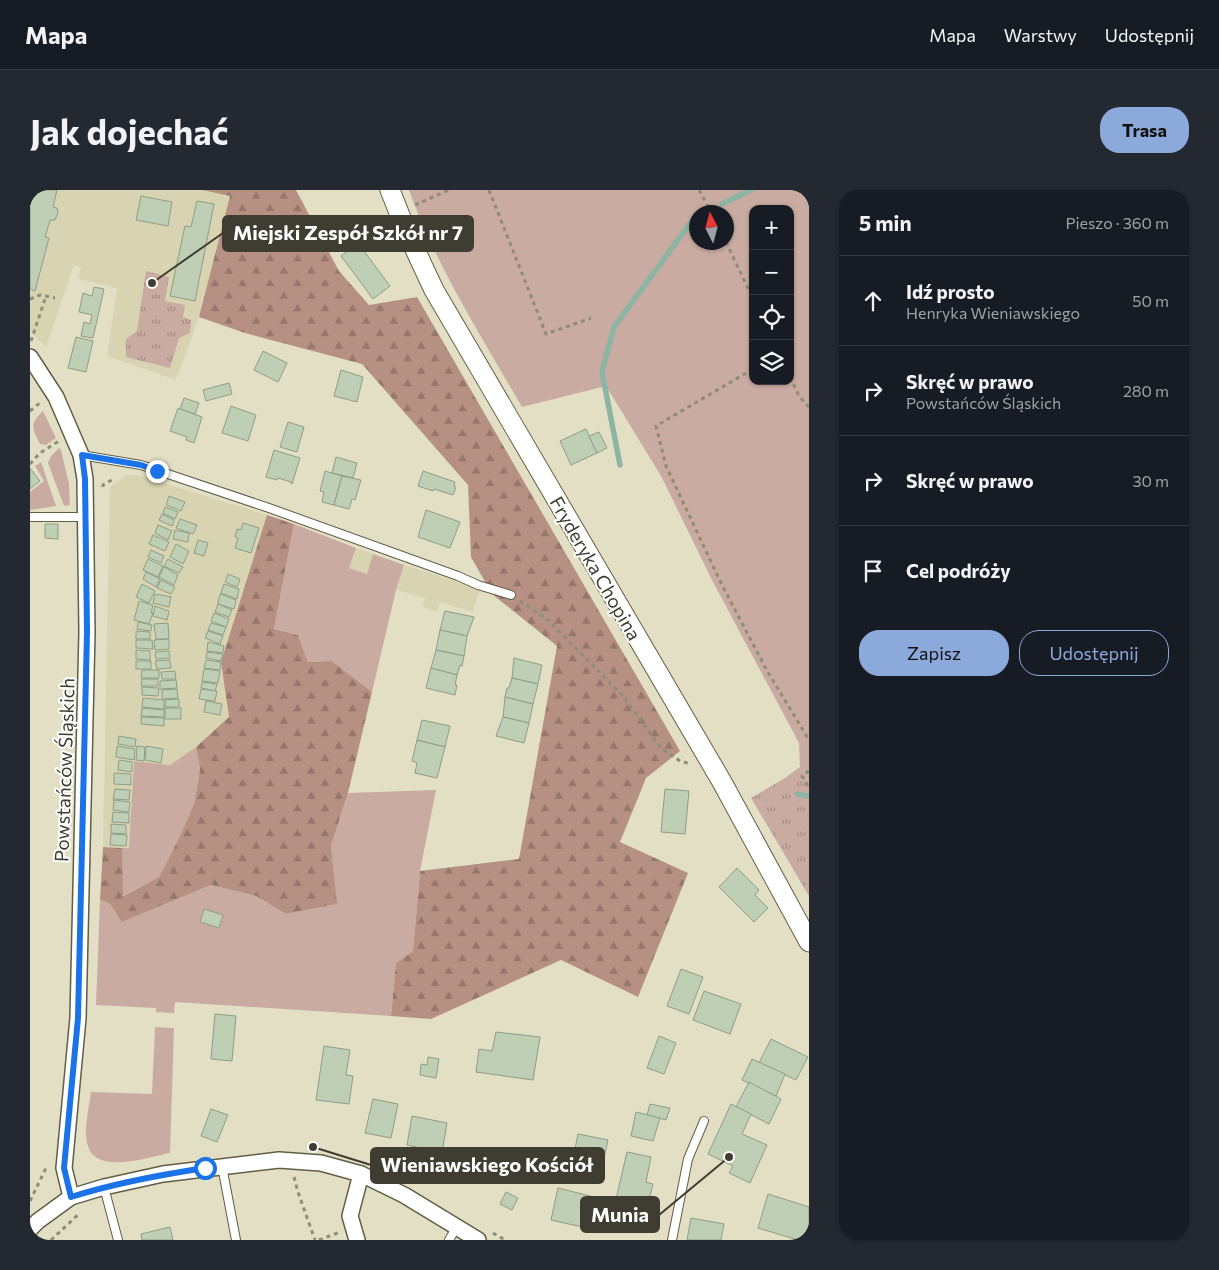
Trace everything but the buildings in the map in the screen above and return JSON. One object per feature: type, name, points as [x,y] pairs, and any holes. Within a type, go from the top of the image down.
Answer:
[{"type":"street","name":"Fryderyka Chopina","points":[[390,190],[434,290],[460,338],[711,764],[809,942]]},
{"type":"street","name":"Powstańców Śląskich","points":[[30,357],[56,397],[82,455],[85,479],[86,721],[82,813],[78,1018],[64,1168],[71,1197]]},
{"type":"street","points":[[30,1229],[71,1197],[106,1193],[163,1174],[279,1160],[321,1163],[360,1174],[404,1195],[452,1234],[478,1240]]},
{"type":"street","points":[[357,1240],[350,1216],[360,1174]]},
{"type":"lane","points":[[82,455],[146,467],[269,508],[458,576],[478,585],[512,595]]},
{"type":"lane","points":[[30,517],[84,517]]},
{"type":"lane","points":[[672,1240],[688,1159],[704,1121]]},
{"type":"lane","points":[[222,1166],[236,1240]]},
{"type":"lane","points":[[106,1193],[118,1240]]},
{"type":"path","points":[[399,213],[449,190]]},
{"type":"path","points":[[489,190],[546,334],[591,318]]},
{"type":"path","points":[[700,190],[708,205]]},
{"type":"path","points":[[730,250],[752,295]]},
{"type":"path","points":[[30,299],[40,295],[55,298]]},
{"type":"path","points":[[31,341],[46,296]]},
{"type":"path","points":[[749,371],[656,426],[666,466],[720,584],[766,669],[809,740]]},
{"type":"path","points":[[794,385],[799,396],[809,407]]},
{"type":"path","points":[[30,411],[42,401]]},
{"type":"path","points":[[30,464],[40,453],[61,439]]},
{"type":"path","points":[[512,595],[548,620],[622,695],[661,748],[680,761],[696,765],[711,764]]},
{"type":"path","points":[[809,771],[802,776],[809,787]]},
{"type":"path","points":[[294,1174],[298,1192],[315,1240]]},
{"type":"path","points":[[51,1240],[78,1214],[106,1193]]},
{"type":"path","points":[[319,1240],[340,1232],[342,1240]]},
{"type":"shaded area","points":[[30,190],[202,190],[230,196],[199,317],[176,380],[107,356],[117,288],[78,279],[81,267],[74,265],[46,347],[30,331]]},
{"type":"shaded area","points":[[127,475],[137,475],[267,515],[221,662],[229,717],[196,747],[170,765],[134,761],[129,848],[103,847],[110,487]]},
{"type":"shaded area","points":[[356,548],[373,554],[367,574],[349,568]]},
{"type":"shaded area","points":[[404,565],[480,589],[473,612],[440,602],[437,612],[422,607],[425,598],[396,590]]},
{"type":"green space","points":[[202,190],[296,190],[339,271],[369,305],[417,297],[680,751],[646,778],[620,842],[688,873],[638,997],[561,960],[431,1019],[391,1016],[396,963],[413,951],[420,871],[519,859],[557,646],[492,594],[471,557],[468,485],[362,364],[245,333],[199,317],[230,196]]},
{"type":"green space","points":[[409,190],[809,190],[809,780],[800,767],[799,743],[712,580],[661,476],[606,386],[522,407],[446,274]]},
{"type":"green space","points":[[146,271],[169,277],[165,301],[185,305],[183,317],[191,320],[190,333],[179,338],[170,368],[126,357],[126,339],[137,331]]},
{"type":"green space","points":[[43,411],[56,438],[46,445],[40,444],[33,426]]},
{"type":"green space","points":[[59,448],[69,484],[70,505],[64,506],[48,463],[51,456]]},
{"type":"green space","points":[[41,462],[56,506],[30,510],[30,492],[44,481],[35,466]]},
{"type":"green space","points":[[267,515],[294,524],[274,629],[298,635],[308,662],[332,661],[372,692],[348,793],[331,846],[337,904],[286,914],[256,896],[211,885],[122,922],[109,903],[100,900],[103,847],[122,848],[123,896],[159,877],[178,840],[194,804],[200,769],[196,747],[229,717],[221,662]]},
{"type":"green space","points":[[294,524],[356,548],[349,568],[367,574],[373,554],[404,565],[396,590],[372,692],[332,661],[308,662],[298,635],[274,629]]},
{"type":"green space","points":[[196,747],[200,769],[194,804],[178,840],[159,877],[122,896],[122,848],[129,848],[134,761],[170,765]]},
{"type":"green space","points":[[800,767],[809,780],[809,896],[751,798]]},
{"type":"green space","points":[[436,790],[420,871],[413,951],[396,963],[391,1016],[175,1002],[174,1013],[156,1012],[156,1008],[96,1005],[100,900],[109,903],[122,922],[211,885],[256,896],[286,914],[336,904],[331,846],[348,793]]},
{"type":"green space","points":[[155,1027],[174,1028],[170,1153],[124,1162],[101,1160],[93,1155],[88,1146],[86,1134],[91,1092],[152,1094]]},
{"type":"waterway","points":[[722,204],[751,190]]},
{"type":"waterway","points":[[620,465],[602,372],[614,327],[689,225]]},
{"type":"waterway","points":[[797,794],[809,796]]},
{"type":"place","name":"Miejski Zespół Szkół nr 7","points":[[152,283]]},
{"type":"place","name":"Wieniawskiego Kościół","points":[[313,1147]]},
{"type":"place","name":"Munia","points":[[729,1157]]},
{"type":"route","points":[[157,471],[141,465],[82,455],[85,479],[86,731],[82,813],[78,1018],[64,1168],[71,1197],[104,1187],[163,1174],[205,1168]]}]
